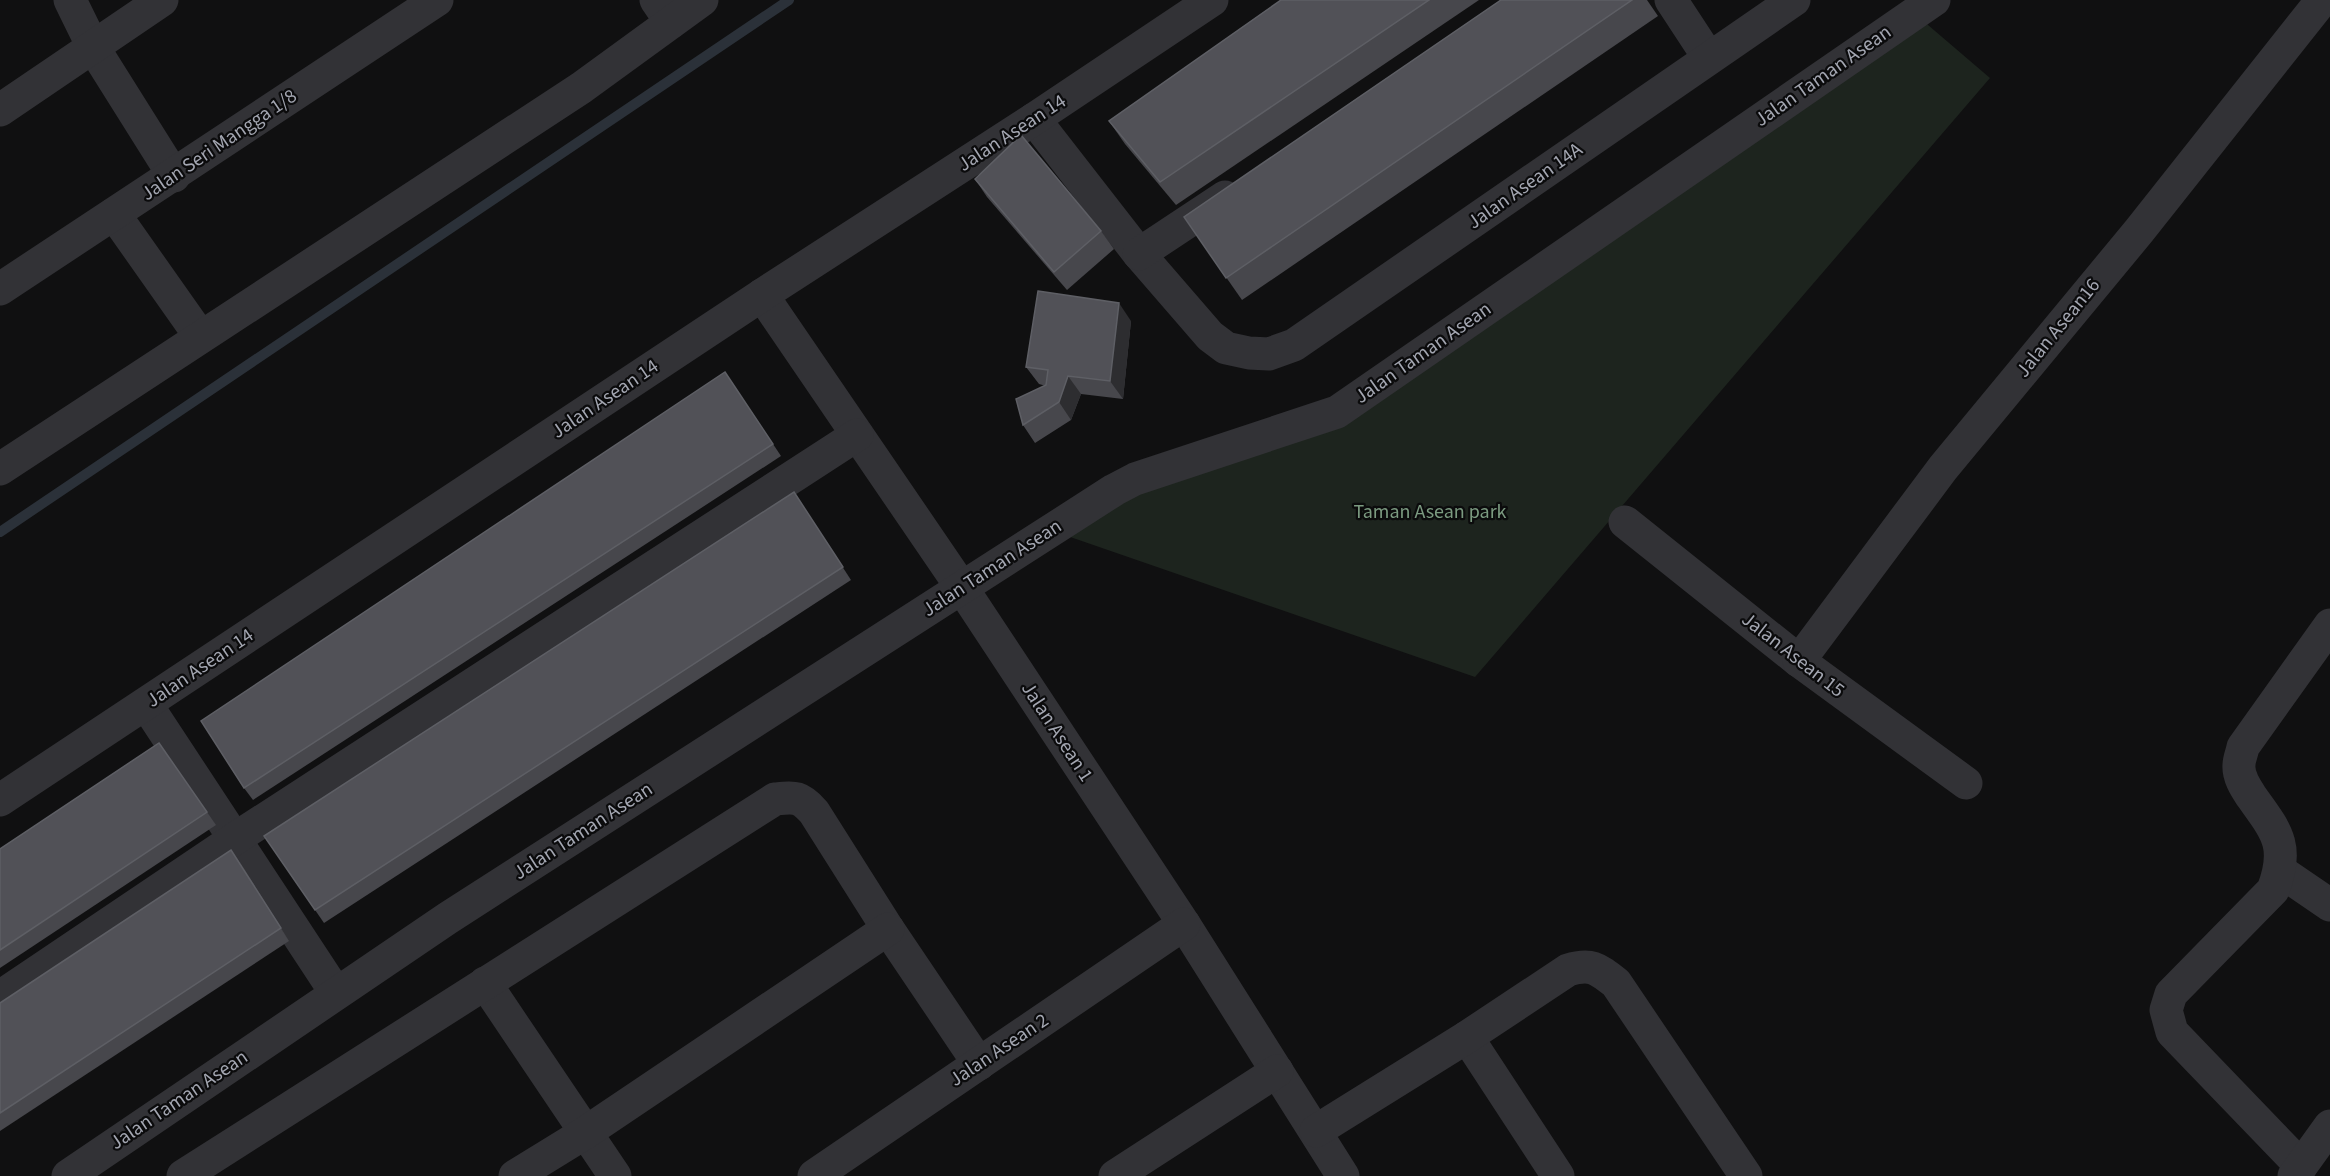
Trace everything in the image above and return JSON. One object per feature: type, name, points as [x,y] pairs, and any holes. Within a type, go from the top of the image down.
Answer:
[{"type":"street","points":[[70,0],[93,47],[174,176]]},
{"type":"street","points":[[0,110],[162,0]]},
{"type":"street","name":"Jalan Seri Mangga 1/8","points":[[0,289],[437,0]]},
{"type":"street","points":[[0,469],[581,88],[664,11],[702,0]]},
{"type":"street","name":"Jalan Asean 14","points":[[0,800],[1212,0]]},
{"type":"street","points":[[1671,0],[1709,58]]},
{"type":"street","name":"Jalan Asean 14A","points":[[1139,254],[1209,336],[1226,348],[1269,354],[1294,345],[1794,0]]},
{"type":"street","name":"Jalan Taman Asean","points":[[68,1176],[104,1166],[336,993],[448,918],[1105,495],[1135,479],[1337,412],[1934,0]]},
{"type":"street","name":"Jalan Asean16","points":[[1799,661],[1943,468],[2139,231],[2322,0]]},
{"type":"street","points":[[1034,119],[1139,254],[1246,183]]},
{"type":"street","points":[[114,214],[200,336]]},
{"type":"street","name":"Jalan Asean 1","points":[[762,295],[962,588],[1184,924],[1343,1176]]},
{"type":"street","points":[[0,997],[236,838],[857,435]]},
{"type":"street","name":"Jalan Asean 15","points":[[1625,522],[1799,661],[1966,783]]},
{"type":"street","points":[[2330,625],[2243,747],[2238,766],[2243,785],[2274,828],[2282,851],[2280,871],[2272,890],[2171,994],[2166,1010],[2172,1032],[2298,1171],[2330,1126]]},
{"type":"street","points":[[146,704],[336,993]]},
{"type":"street","points":[[183,1176],[775,799],[794,797],[804,801],[814,812],[888,929],[979,1064]]},
{"type":"street","points":[[2280,871],[2330,905]]},
{"type":"street","name":"Jalan Asean 2","points":[[814,1176],[1184,924]]},
{"type":"street","points":[[515,1176],[585,1133],[888,929]]},
{"type":"street","points":[[1316,1131],[1467,1037],[1568,970],[1584,966],[1600,971],[1616,983],[1746,1176]]},
{"type":"street","points":[[485,983],[615,1176]]},
{"type":"street","points":[[1467,1037],[1558,1176]]},
{"type":"street","points":[[1115,1176],[1277,1071]]},
{"type":"green space","name":"Taman Asean park","points":[[1914,13],[1990,78],[1475,677],[1050,530],[1317,420]]},
{"type":"building","points":[[1281,0],[1429,0],[1160,182],[1109,121]]},
{"type":"building","points":[[1501,0],[1632,0],[1226,278],[1184,217]]},
{"type":"building","points":[[1021,135],[1101,231],[1054,272],[975,179]]},
{"type":"building","points":[[1038,291],[1119,303],[1110,381],[1068,376],[1059,402],[1023,425],[1016,399],[1046,385],[1048,370],[1026,367]]},
{"type":"building","points":[[725,372],[773,444],[244,788],[201,721]]},
{"type":"building","points":[[794,492],[843,567],[315,910],[264,836]]},
{"type":"building","points":[[159,743],[207,812],[0,950],[0,849]]},
{"type":"building","points":[[231,850],[281,928],[0,1113],[0,1003]]},
{"type":"waterway","points":[[0,532],[789,0]]}]
